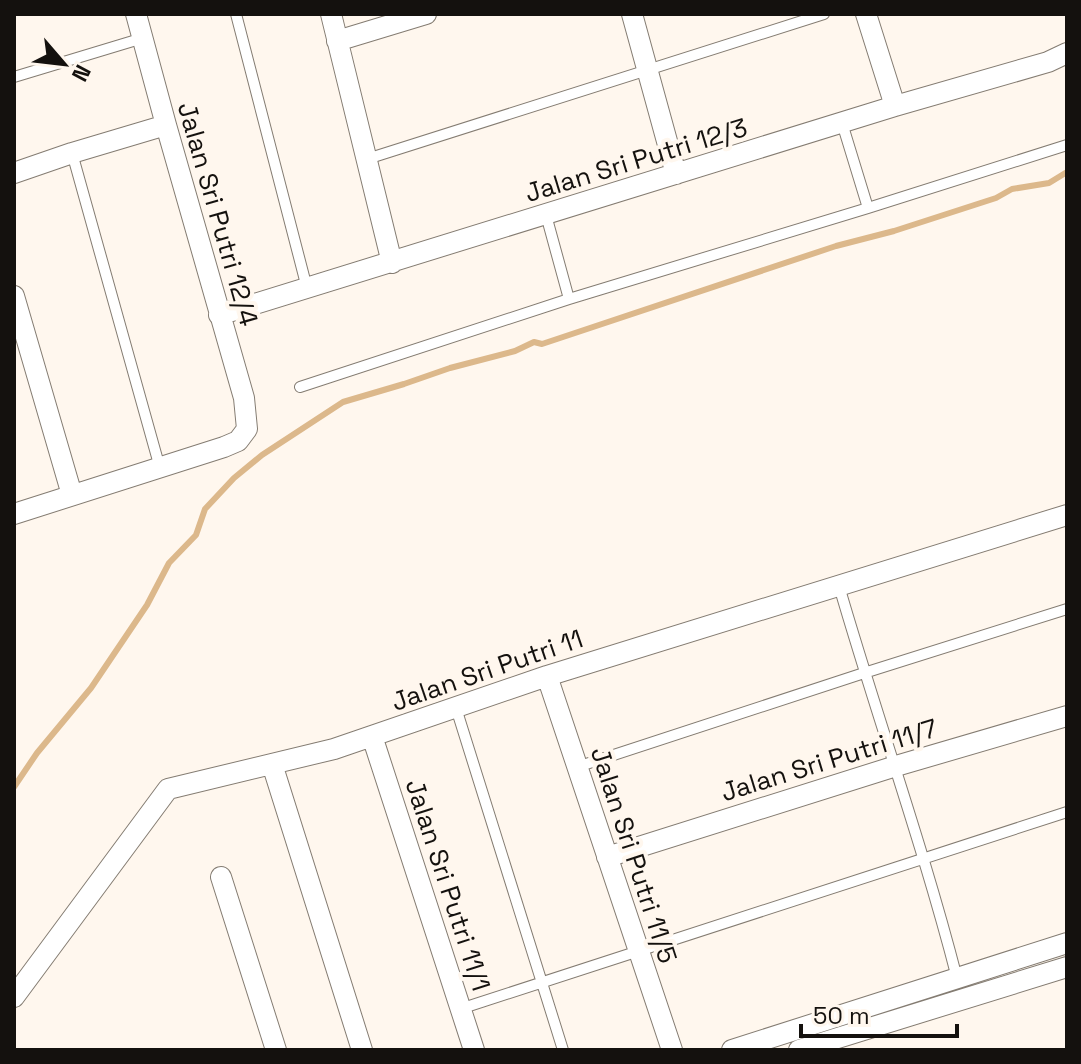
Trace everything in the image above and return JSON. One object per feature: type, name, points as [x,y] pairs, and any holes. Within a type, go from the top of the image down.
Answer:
[{"type":"street","name":"Jalan Sri Putri 12/4","points":[[136,14],[244,398],[247,429],[238,441],[160,468]]},
{"type":"street","points":[[331,14],[392,263]]},
{"type":"street","points":[[337,41],[426,14]]},
{"type":"street","points":[[632,14],[676,174]]},
{"type":"street","points":[[866,14],[895,106]]},
{"type":"street","name":"Jalan Sri Putri 12/3","points":[[219,315],[895,106],[1048,62],[1067,53]]},
{"type":"street","points":[[14,173],[166,125]]},
{"type":"street","points":[[14,296],[72,495]]},
{"type":"street","points":[[14,514],[160,468]]},
{"type":"street","name":"Jalan Sri Putri 11","points":[[14,997],[168,789],[334,749],[547,676],[1067,515]]},
{"type":"street","name":"Jalan Sri Putri 11/5","points":[[547,676],[672,1050]]},
{"type":"street","name":"Jalan Sri Putri 11/7","points":[[607,857],[1067,716]]},
{"type":"street","name":"Jalan Sri Putri 11/1","points":[[372,736],[474,1050]]},
{"type":"street","points":[[272,764],[362,1050]]},
{"type":"street","points":[[221,877],[276,1050]]},
{"type":"street","points":[[732,1050],[1067,943]]},
{"type":"street","points":[[812,1048],[1067,967]]},
{"type":"lane","points":[[236,14],[307,288]]},
{"type":"lane","points":[[367,159],[824,14]]},
{"type":"lane","points":[[14,77],[143,38]]},
{"type":"lane","points":[[842,123],[868,208]]},
{"type":"lane","points":[[300,387],[569,299],[1067,145]]},
{"type":"lane","points":[[72,153],[160,468]]},
{"type":"lane","points":[[546,215],[569,299]]},
{"type":"lane","points":[[839,586],[935,893],[957,978]]},
{"type":"lane","points":[[577,767],[1067,609]]},
{"type":"lane","points":[[456,708],[563,1050]]},
{"type":"lane","points":[[460,1009],[1067,812]]},
{"type":"waterway","points":[[14,787],[37,753],[91,688],[147,605],[169,563],[196,535],[205,509],[234,478],[262,455],[343,402],[515,351],[534,342],[542,344],[836,246],[996,198],[1012,189],[1049,183],[1067,172]]}]
